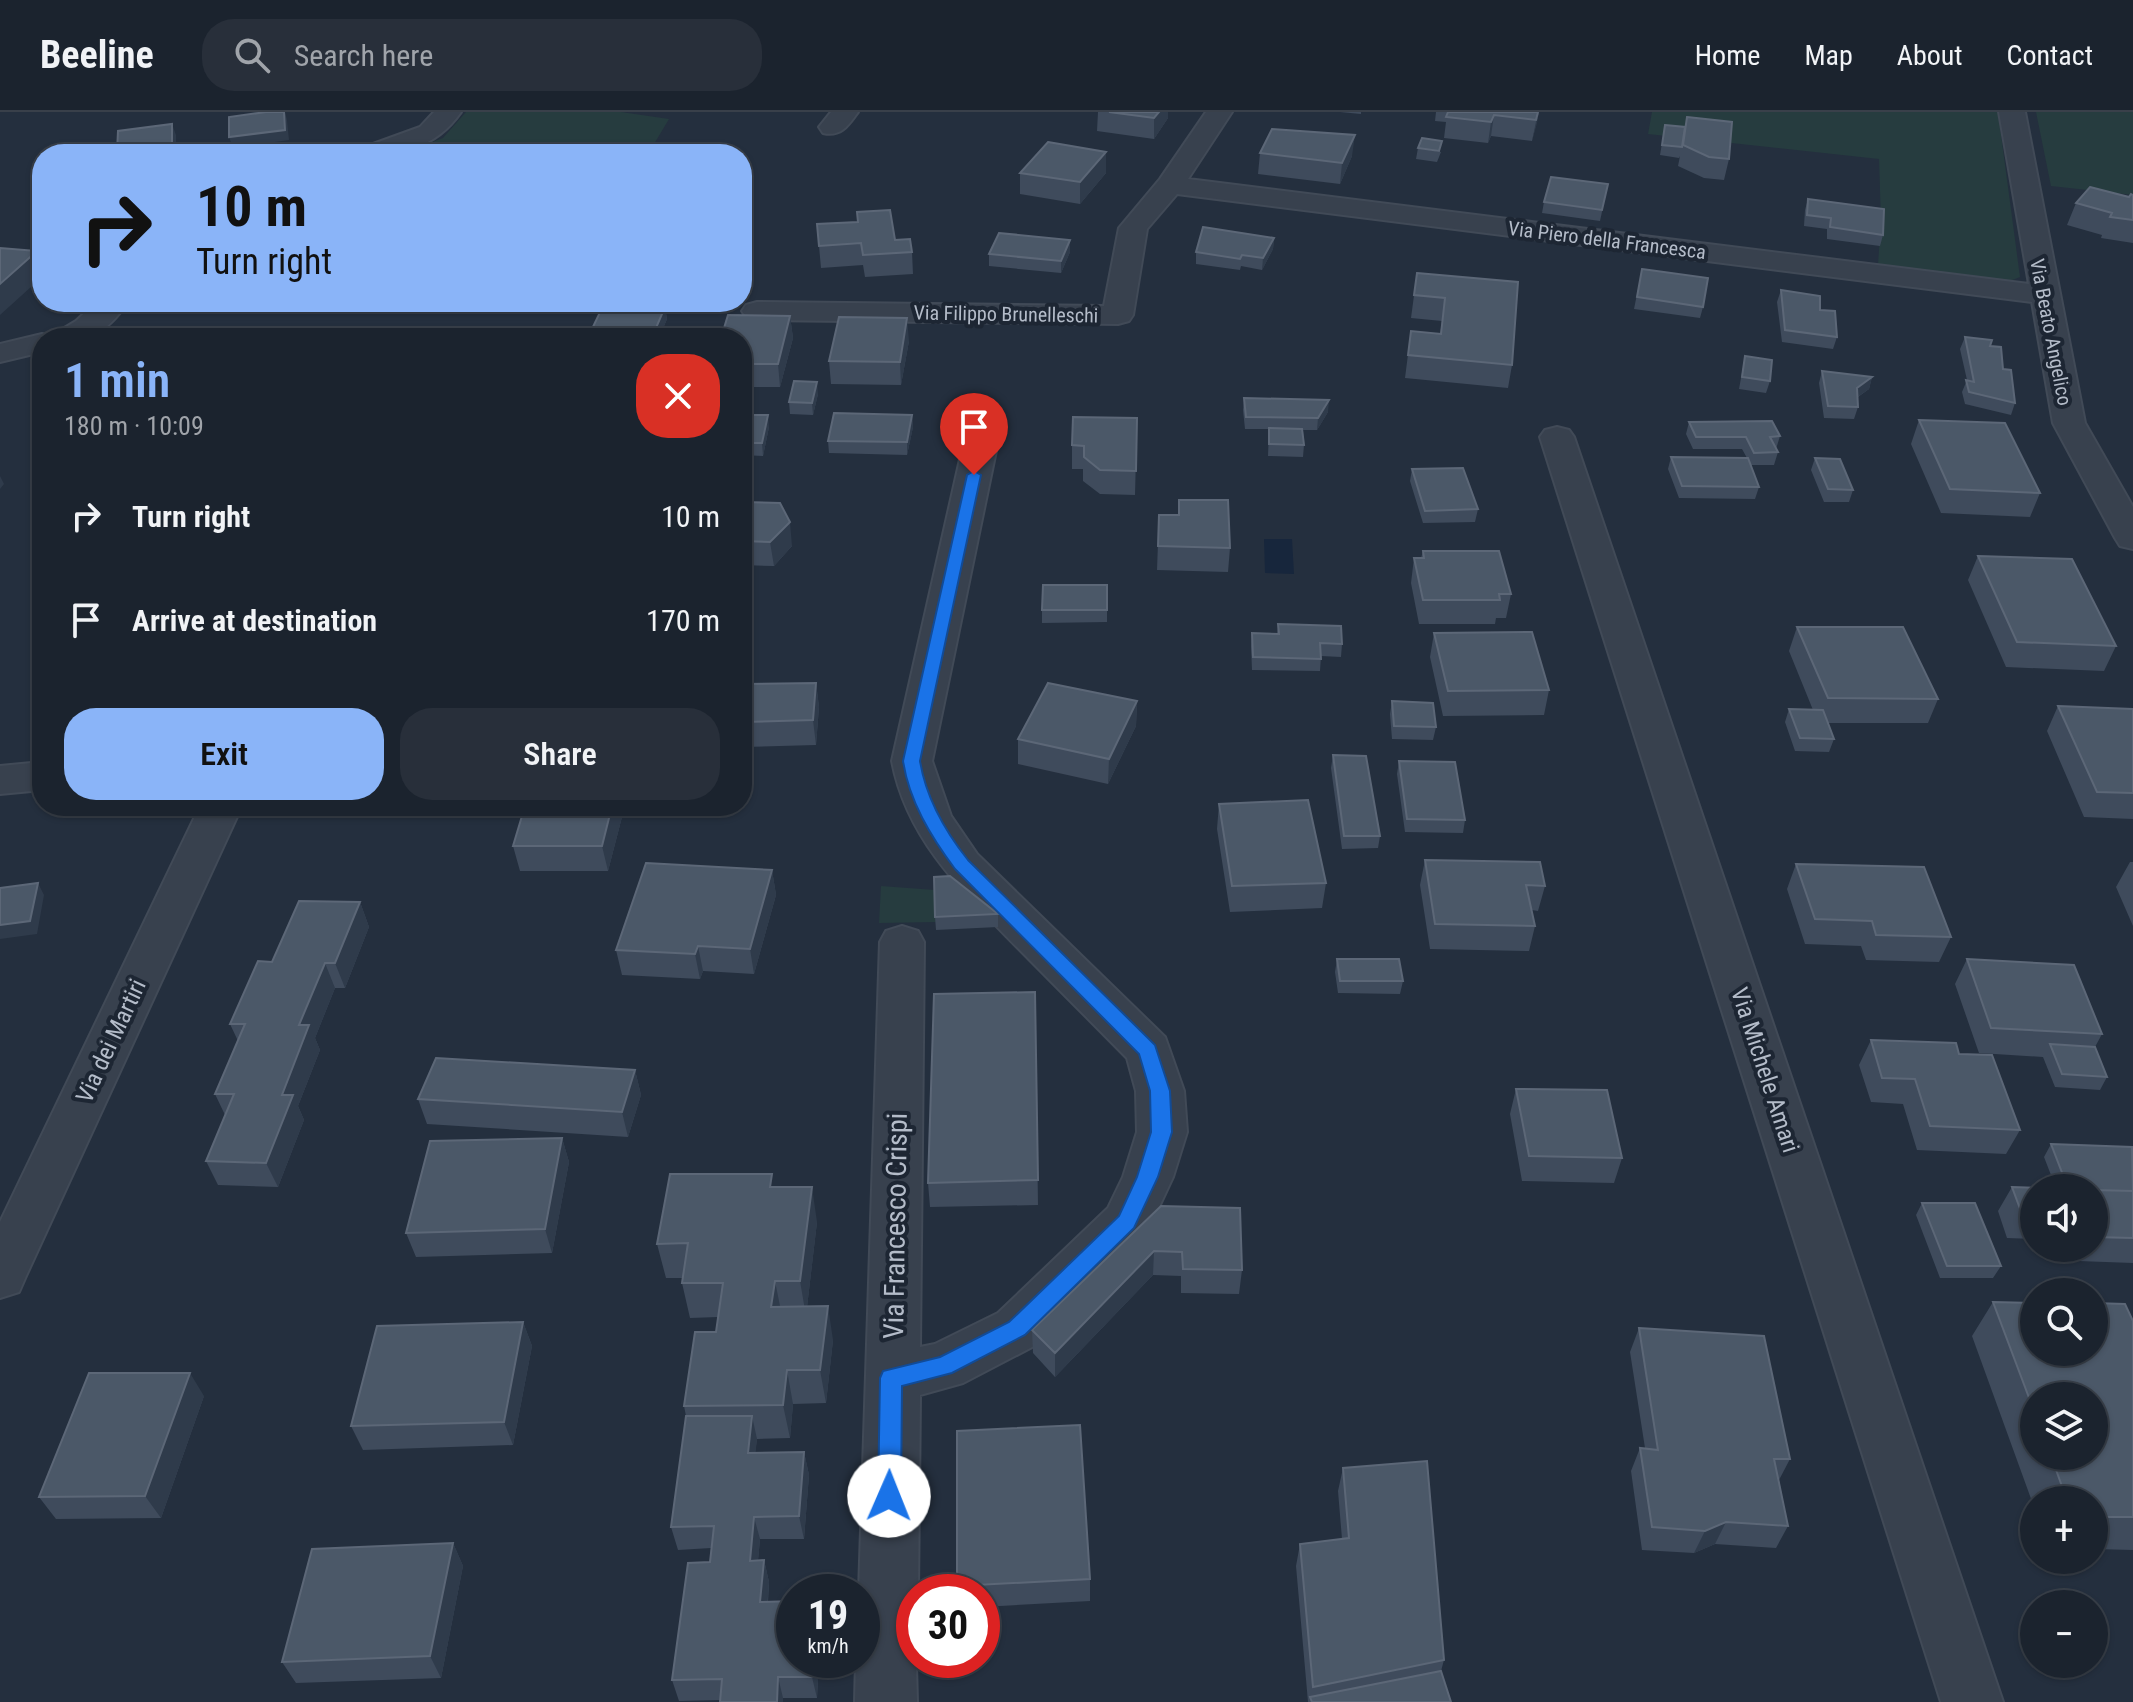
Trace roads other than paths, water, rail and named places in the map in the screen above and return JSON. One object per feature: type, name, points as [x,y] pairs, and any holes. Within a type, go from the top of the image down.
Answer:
[{"type":"street","points":[[405,144],[429,133],[448,112]]},
{"type":"street","name":"Via Filippo Brunelleschi","points":[[757,311],[1118,315],[1133,228],[1170,185],[1219,112]]},
{"type":"street","name":"Via Beato Angelico","points":[[2012,112],[2069,423],[2133,538]]},
{"type":"street","name":"Via Piero della Francesca","points":[[1170,185],[2044,295]]},
{"type":"street","points":[[87,328],[103,312]]},
{"type":"street","points":[[0,353],[32,345]]},
{"type":"street","name":"Via Michele Amari","points":[[1557,437],[1972,1702]]},
{"type":"street","points":[[891,1378],[944,1366],[1017,1329],[1127,1222],[1148,1177],[1162,1132],[1160,1091],[1148,1050],[962,865],[938,834],[914,779],[912,761],[980,446]]},
{"type":"street","points":[[0,780],[32,777]]},
{"type":"street","name":"Via dei Martiri","points":[[0,1276],[216,816]]},
{"type":"street","name":"Via Francesco Crispi","points":[[886,1702],[902,942]]},
{"type":"water","points":[[1264,539],[1292,539],[1294,574],[1265,573]]}]
